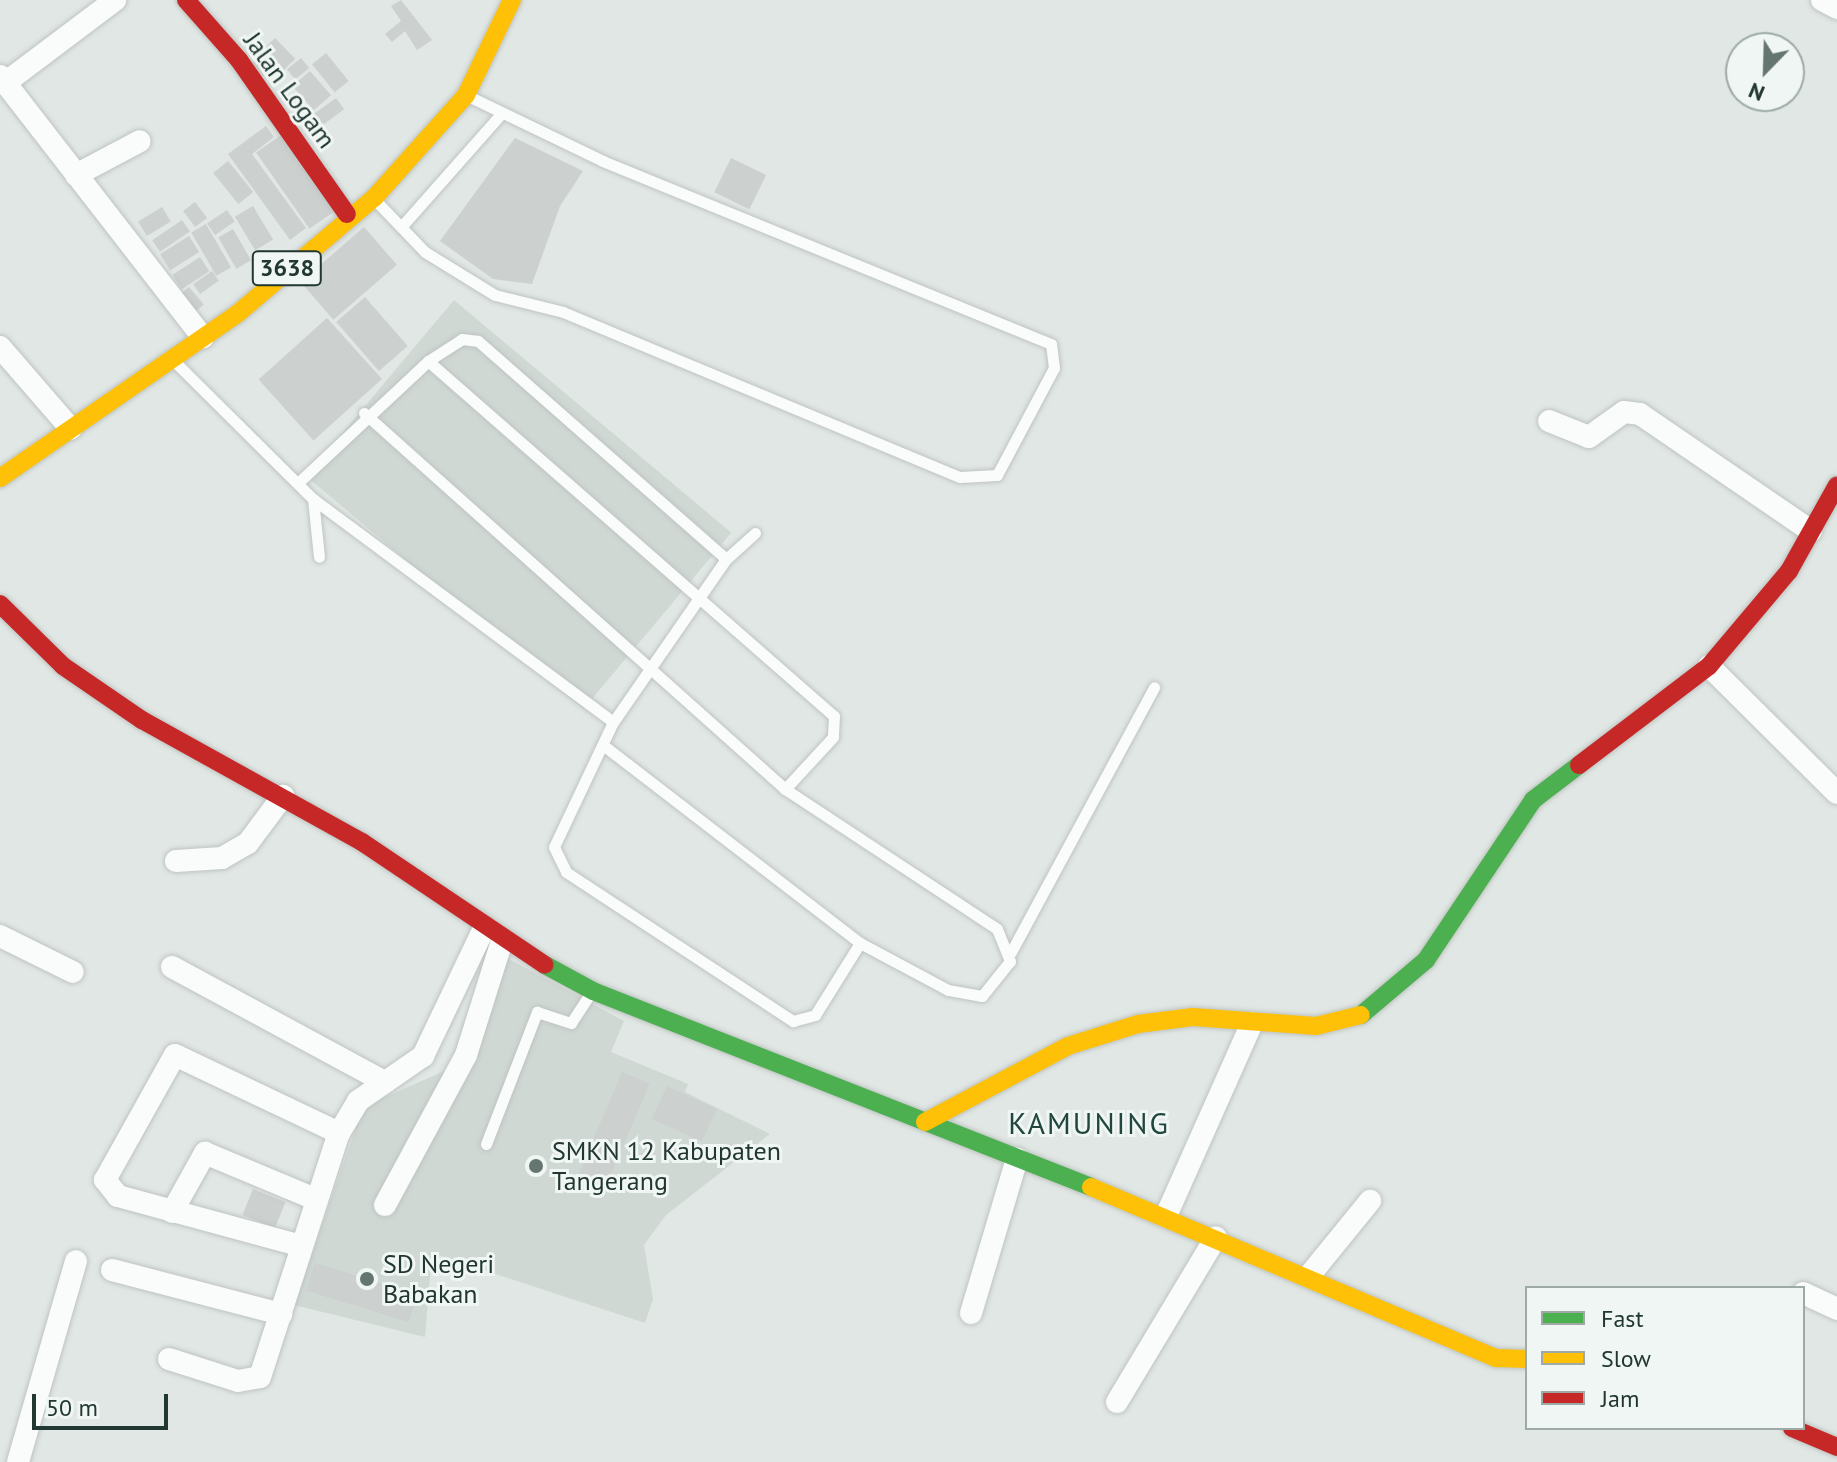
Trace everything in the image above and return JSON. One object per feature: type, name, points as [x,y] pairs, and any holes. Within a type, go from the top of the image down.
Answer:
[{"type":"street","points":[[115,0],[3,80],[203,338]]},
{"type":"street","name":"Jalan Logam","points":[[186,0],[239,60],[347,214]]},
{"type":"street","name":"3638","points":[[0,478],[203,338],[347,214],[374,198],[466,95],[512,0]]},
{"type":"street","points":[[1822,0],[1837,8]]},
{"type":"street","points":[[76,175],[140,141]]},
{"type":"street","points":[[0,347],[71,429]]},
{"type":"street","points":[[1549,421],[1589,437],[1624,412],[1640,414],[1811,531]]},
{"type":"street","points":[[925,1122],[1068,1046],[1138,1024],[1193,1017],[1252,1023],[1338,1023],[1388,1000],[1426,960],[1533,800],[1709,666],[1789,571],[1837,485]]},
{"type":"street","points":[[0,604],[63,666],[142,720],[283,796],[493,934],[593,991],[801,1077],[1166,1216],[1496,1358],[1525,1359]]},
{"type":"street","points":[[1709,666],[1837,793]]},
{"type":"street","points":[[176,861],[222,858],[248,843],[283,796]]},
{"type":"street","points":[[169,1359],[253,1381],[264,1371],[298,1245],[339,1133],[358,1101],[423,1056],[493,934]]},
{"type":"street","points":[[385,1205],[466,1055],[493,934]]},
{"type":"street","points":[[0,936],[73,972]]},
{"type":"street","points":[[172,967],[385,1082]]},
{"type":"street","points":[[1166,1216],[1252,1023]]},
{"type":"street","points":[[298,1245],[172,1212],[104,1185],[175,1055],[339,1133]]},
{"type":"street","points":[[172,1212],[195,1162],[210,1153],[315,1199]]},
{"type":"street","points":[[971,1313],[1017,1159]]},
{"type":"street","points":[[1309,1276],[1370,1201]]},
{"type":"street","points":[[1117,1402],[1216,1237]]},
{"type":"street","points":[[18,1462],[76,1261]]},
{"type":"street","points":[[112,1270],[281,1314]]},
{"type":"street","points":[[1805,1294],[1837,1309]]},
{"type":"street","points":[[1797,1430],[1837,1447]]},
{"type":"lane","points":[[374,198],[425,252],[495,295],[563,312],[960,477],[997,475],[1054,368],[1051,344],[502,113],[466,95]]},
{"type":"lane","points":[[401,227],[502,113]]},
{"type":"lane","points":[[301,480],[364,413],[428,361],[462,339],[478,341],[726,559]]},
{"type":"lane","points":[[172,359],[301,480],[313,499],[613,722]]},
{"type":"lane","points":[[428,361],[834,716],[833,737],[785,789]]},
{"type":"lane","points":[[364,413],[647,671],[785,789],[997,929],[1010,953]]},
{"type":"lane","points":[[313,499],[319,557]]},
{"type":"lane","points":[[755,533],[726,559],[647,671],[613,722],[604,746],[555,832],[566,872],[802,1023],[815,1015],[860,943]]},
{"type":"lane","points":[[604,746],[860,943],[970,996],[992,990],[1154,687]]},
{"type":"lane","points":[[486,1144],[537,1012],[571,1023],[593,991]]},
{"type":"shaded area","points":[[454,300],[731,533],[583,709],[306,476]]},
{"type":"shaded area","name":"SMKN 12 Kabupaten Tangerang","points":[[492,950],[624,1021],[611,1052],[688,1084],[685,1092],[770,1134],[666,1215],[644,1245],[653,1299],[645,1323],[432,1253],[425,1337],[294,1305],[363,1107],[451,1068]]},
{"type":"building","points":[[401,0],[432,40],[417,50],[405,31],[392,42],[385,34],[401,21],[391,6]]},
{"type":"building","points":[[275,38],[295,59],[283,71],[263,50]]},
{"type":"building","points":[[326,53],[349,81],[335,92],[312,64]]},
{"type":"building","points":[[266,54],[275,68],[261,78],[252,63]]},
{"type":"building","points":[[301,58],[309,68],[295,79],[287,69]]},
{"type":"building","points":[[310,71],[331,95],[314,110],[293,86]]},
{"type":"building","points":[[336,98],[344,109],[322,125],[314,114]]},
{"type":"building","points":[[266,126],[274,137],[252,154],[306,228],[290,240],[228,154]]},
{"type":"building","points":[[284,133],[337,209],[309,229],[256,153]]},
{"type":"building","points":[[515,138],[583,171],[560,206],[532,284],[493,279],[440,241]]},
{"type":"building","points":[[731,158],[766,175],[749,209],[714,192]]},
{"type":"building","points":[[228,161],[253,192],[238,204],[213,173]]},
{"type":"building","points":[[195,202],[207,218],[195,227],[183,211]]},
{"type":"building","points":[[253,206],[273,239],[255,250],[235,217]]},
{"type":"building","points":[[162,207],[171,222],[147,236],[138,221]]},
{"type":"building","points":[[227,210],[235,222],[215,235],[207,223]]},
{"type":"building","points":[[182,220],[190,232],[160,252],[152,240]]},
{"type":"building","points":[[206,224],[231,267],[216,276],[191,232]]},
{"type":"building","points":[[364,227],[397,265],[333,320],[301,282]]},
{"type":"building","points":[[233,229],[251,260],[236,269],[218,238]]},
{"type":"building","points":[[189,236],[199,252],[170,270],[160,254]]},
{"type":"building","points":[[200,257],[209,271],[182,289],[172,275]]},
{"type":"building","points":[[212,271],[219,281],[200,294],[193,284]]},
{"type":"building","points":[[189,287],[204,305],[196,311],[181,293]]},
{"type":"building","points":[[365,297],[408,346],[379,371],[336,322]]},
{"type":"building","points":[[327,318],[382,379],[313,440],[259,380]]},
{"type":"building","points":[[622,1072],[650,1084],[604,1192],[576,1181]]},
{"type":"building","points":[[667,1086],[717,1109],[702,1142],[652,1119]]},
{"type":"building","points":[[253,1189],[285,1202],[275,1228],[243,1215]]},
{"type":"building","points":[[315,1263],[417,1294],[409,1322],[307,1291]]},
{"type":"traffic: fast","points":[[1361,1015],[1426,960],[1533,800],[1579,765]]},
{"type":"traffic: fast","points":[[545,965],[593,991],[1091,1187]]},
{"type":"traffic: slow","points":[[0,478],[237,314],[374,198],[466,95],[512,0]]},
{"type":"traffic: slow","points":[[925,1122],[1068,1046],[1138,1024],[1193,1017],[1316,1026],[1361,1015]]},
{"type":"traffic: slow","points":[[1091,1187],[1496,1358],[1525,1359]]},
{"type":"traffic: jam","points":[[186,0],[239,60],[347,214]]},
{"type":"traffic: jam","points":[[1579,765],[1709,666],[1789,571],[1837,485]]},
{"type":"traffic: jam","points":[[0,604],[63,666],[142,720],[362,842],[545,965]]},
{"type":"traffic: jam","points":[[1797,1430],[1837,1447]]},
{"type":"place","name":"SMKN 12 Kabupaten Tangerang","points":[[536,1166]]},
{"type":"place","name":"SD Negeri Babakan","points":[[367,1279]]},
{"type":"district","name":"KAMUNING","points":[[1089,1123]]}]
